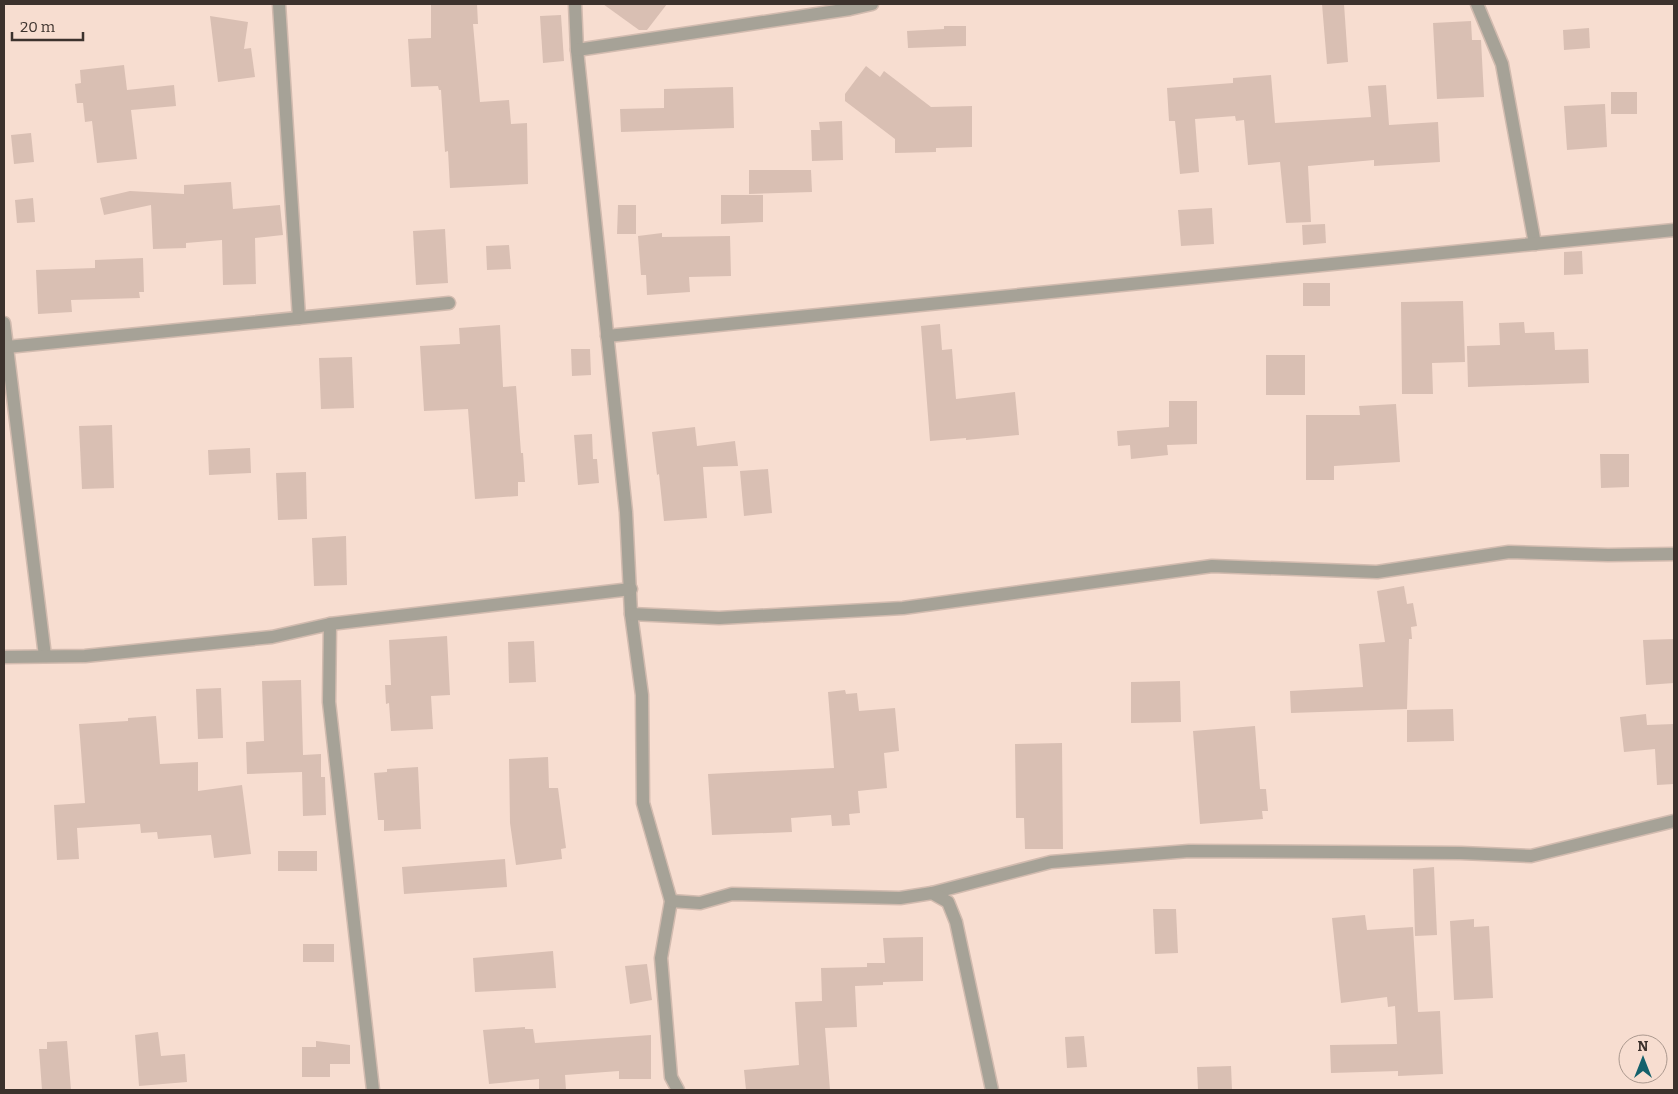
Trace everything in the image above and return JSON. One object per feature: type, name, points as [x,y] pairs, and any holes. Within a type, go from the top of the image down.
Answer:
[{"type":"street","points":[[278,4],[299,318]]},
{"type":"street","points":[[575,4],[578,50],[626,512],[632,614],[642,696],[643,803],[671,902],[661,958],[671,1077],[678,1090]]},
{"type":"street","points":[[578,50],[850,9],[872,4]]},
{"type":"street","points":[[1477,4],[1502,64],[1535,244]]},
{"type":"street","points":[[607,336],[1674,230]]},
{"type":"street","points":[[7,347],[449,303]]},
{"type":"street","points":[[4,323],[45,656]]},
{"type":"street","points":[[632,614],[719,618],[903,608],[1212,566],[1377,572],[1509,552],[1608,555],[1674,554]]},
{"type":"street","points":[[4,657],[85,656],[272,637],[330,624],[631,589]]},
{"type":"street","points":[[330,624],[329,702],[373,1090]]},
{"type":"street","points":[[671,902],[700,903],[732,894],[900,898],[932,893],[1051,862],[1188,851],[1461,853],[1531,856],[1674,821]]},
{"type":"street","points":[[932,893],[948,902],[956,922],[992,1090]]},
{"type":"building","points":[[431,4],[477,4],[478,24],[473,24],[480,102],[509,100],[511,124],[527,123],[528,184],[450,188],[448,151],[445,152],[441,90],[439,90],[438,86],[411,87],[408,39],[431,38]]},
{"type":"building","points":[[603,4],[667,4],[647,30],[639,30]]},
{"type":"building","points":[[1322,4],[1344,4],[1348,62],[1327,64]]},
{"type":"building","points":[[561,15],[564,61],[543,63],[540,16]]},
{"type":"building","points":[[210,16],[248,22],[244,49],[251,48],[255,77],[218,82]]},
{"type":"building","points":[[1471,21],[1472,40],[1481,40],[1484,97],[1437,99],[1433,23]]},
{"type":"building","points":[[944,26],[966,26],[966,46],[908,48],[907,31],[944,29]]},
{"type":"building","points":[[1589,28],[1590,48],[1564,50],[1563,30]]},
{"type":"building","points":[[124,65],[127,90],[174,85],[176,106],[131,110],[137,159],[97,163],[92,121],[85,122],[83,103],[77,103],[75,84],[81,83],[80,70]]},
{"type":"building","points":[[866,66],[880,77],[884,71],[931,107],[972,106],[972,147],[936,148],[936,152],[895,153],[895,139],[845,101],[845,94]]},
{"type":"building","points":[[1271,75],[1275,123],[1371,117],[1368,86],[1386,85],[1389,125],[1438,122],[1440,162],[1374,166],[1374,160],[1308,166],[1311,222],[1286,223],[1280,162],[1248,165],[1244,120],[1236,121],[1235,116],[1195,119],[1199,172],[1180,174],[1175,121],[1169,121],[1167,88],[1233,83],[1233,78]]},
{"type":"building","points":[[733,87],[734,128],[621,132],[620,109],[664,108],[664,89]]},
{"type":"building","points":[[1611,92],[1637,92],[1637,114],[1611,114]]},
{"type":"building","points":[[1605,104],[1607,147],[1567,150],[1564,106]]},
{"type":"building","points":[[842,121],[843,160],[812,161],[811,130],[820,130],[819,122]]},
{"type":"building","points":[[31,133],[34,162],[14,164],[11,135]]},
{"type":"building","points":[[749,170],[811,170],[812,192],[749,194]]},
{"type":"building","points":[[231,182],[233,209],[280,205],[283,235],[255,238],[256,284],[223,285],[222,240],[186,243],[186,248],[153,249],[151,205],[104,215],[100,198],[130,191],[184,194],[184,185]]},
{"type":"building","points":[[721,195],[763,195],[763,222],[721,224]]},
{"type":"building","points":[[33,198],[35,222],[17,223],[15,200]]},
{"type":"building","points":[[618,205],[636,205],[636,234],[617,234]]},
{"type":"building","points":[[1212,208],[1214,244],[1181,246],[1178,210]]},
{"type":"building","points":[[1325,224],[1326,243],[1303,245],[1302,225]]},
{"type":"building","points":[[445,229],[448,283],[416,285],[413,231]]},
{"type":"building","points":[[662,233],[662,237],[730,236],[731,276],[689,277],[690,292],[647,295],[646,275],[641,275],[638,236]]},
{"type":"building","points":[[509,245],[511,269],[487,270],[486,246]]},
{"type":"building","points":[[1582,251],[1583,274],[1564,275],[1564,252]]},
{"type":"building","points":[[143,258],[144,292],[139,292],[140,298],[71,300],[72,312],[38,314],[36,270],[95,268],[95,260]]},
{"type":"building","points":[[1303,283],[1330,283],[1330,306],[1303,306]]},
{"type":"building","points":[[1463,301],[1465,362],[1432,363],[1433,394],[1402,394],[1401,302]]},
{"type":"building","points":[[1524,322],[1525,333],[1554,332],[1555,350],[1588,349],[1589,383],[1468,387],[1467,346],[1500,345],[1499,323]]},
{"type":"building","points":[[940,324],[942,350],[952,349],[956,399],[1015,392],[1019,435],[930,441],[921,326]]},
{"type":"building","points":[[500,325],[503,387],[516,386],[525,482],[518,482],[518,496],[475,499],[468,409],[424,411],[420,346],[460,344],[459,328]]},
{"type":"building","points":[[571,349],[590,349],[591,375],[572,376]]},
{"type":"building","points":[[1266,355],[1305,355],[1305,395],[1266,395]]},
{"type":"building","points":[[352,357],[354,408],[321,409],[319,358]]},
{"type":"building","points":[[1169,401],[1197,401],[1197,444],[1167,445],[1168,455],[1131,459],[1130,445],[1118,446],[1117,431],[1169,427]]},
{"type":"building","points":[[1396,404],[1400,462],[1334,466],[1334,480],[1306,480],[1306,415],[1360,415],[1359,406]]},
{"type":"building","points":[[112,425],[114,488],[82,489],[79,426]]},
{"type":"building","points":[[695,427],[697,446],[735,441],[738,466],[703,467],[707,518],[664,521],[652,432]]},
{"type":"building","points":[[592,434],[593,459],[597,459],[599,483],[578,485],[574,435]]},
{"type":"building","points":[[250,448],[251,473],[209,475],[208,450]]},
{"type":"building","points":[[1600,454],[1629,454],[1629,487],[1601,488]]},
{"type":"building","points":[[768,469],[772,513],[744,516],[740,471]]},
{"type":"building","points":[[306,472],[307,519],[278,520],[276,473]]},
{"type":"building","points":[[346,536],[347,585],[314,586],[312,538]]},
{"type":"building","points":[[1404,586],[1407,604],[1413,603],[1417,626],[1411,627],[1412,639],[1409,639],[1407,709],[1291,713],[1290,691],[1363,687],[1359,644],[1385,642],[1377,591]]},
{"type":"building","points":[[447,636],[450,695],[431,696],[433,729],[391,731],[389,703],[386,704],[385,685],[391,685],[389,640]]},
{"type":"building","points":[[1674,639],[1674,683],[1646,685],[1643,640]]},
{"type":"building","points":[[534,641],[536,682],[509,683],[508,642]]},
{"type":"building","points":[[301,680],[303,755],[321,754],[321,777],[325,777],[326,815],[303,816],[302,772],[247,774],[246,742],[264,741],[262,681]]},
{"type":"building","points":[[1180,681],[1181,722],[1131,723],[1131,682]]},
{"type":"building","points":[[221,688],[223,738],[198,739],[196,689]]},
{"type":"building","points":[[845,690],[846,694],[857,693],[859,711],[895,708],[899,751],[884,753],[887,788],[858,791],[860,813],[849,814],[850,825],[832,826],[831,815],[791,818],[792,832],[712,835],[708,774],[834,768],[828,692]]},
{"type":"building","points":[[1453,709],[1454,741],[1407,742],[1407,710]]},
{"type":"building","points":[[1646,714],[1647,725],[1674,724],[1674,784],[1657,785],[1655,749],[1624,752],[1620,717]]},
{"type":"building","points":[[156,716],[160,764],[198,762],[198,791],[242,785],[251,854],[214,858],[211,835],[158,839],[157,832],[141,833],[140,824],[77,828],[79,859],[57,860],[54,805],[85,803],[79,724],[128,721],[128,718]]},
{"type":"building","points":[[1255,726],[1260,789],[1266,789],[1268,811],[1262,811],[1263,819],[1200,824],[1193,731]]},
{"type":"building","points":[[1062,743],[1063,849],[1025,849],[1024,818],[1016,818],[1015,744]]},
{"type":"building","points":[[548,757],[549,788],[558,788],[566,848],[561,849],[562,859],[516,865],[510,823],[509,759]]},
{"type":"building","points":[[418,767],[421,829],[384,831],[384,820],[378,820],[374,773],[387,772],[387,769]]},
{"type":"building","points":[[278,851],[317,851],[317,871],[278,871]]},
{"type":"building","points":[[505,859],[507,887],[404,894],[402,867]]},
{"type":"building","points":[[1434,867],[1437,935],[1415,936],[1413,869]]},
{"type":"building","points":[[1153,909],[1176,909],[1178,953],[1155,954]]},
{"type":"building","points":[[1365,915],[1367,930],[1413,927],[1418,1012],[1440,1011],[1443,1074],[1398,1076],[1398,1071],[1331,1073],[1330,1045],[1397,1044],[1395,1006],[1388,1007],[1387,997],[1341,1003],[1332,918]]},
{"type":"building","points":[[1474,919],[1474,927],[1489,926],[1493,998],[1454,1000],[1450,921]]},
{"type":"building","points":[[923,937],[923,981],[883,982],[883,985],[855,986],[857,1027],[825,1028],[830,1090],[746,1090],[744,1070],[799,1065],[795,1002],[822,1001],[821,968],[867,967],[867,963],[885,963],[883,938]]},
{"type":"building","points":[[303,944],[334,944],[334,962],[303,962]]},
{"type":"building","points":[[553,951],[556,988],[475,992],[473,958]]},
{"type":"building","points":[[647,964],[652,1000],[630,1004],[625,966]]},
{"type":"building","points":[[525,1027],[525,1029],[533,1029],[535,1043],[651,1035],[651,1079],[619,1079],[619,1071],[565,1075],[566,1090],[539,1090],[539,1079],[489,1084],[483,1030]]},
{"type":"building","points":[[158,1032],[161,1056],[185,1054],[187,1082],[139,1086],[135,1035]]},
{"type":"building","points":[[1084,1036],[1087,1067],[1067,1068],[1065,1037]]},
{"type":"building","points":[[67,1041],[71,1090],[42,1090],[39,1049],[47,1049],[47,1042]]},
{"type":"building","points":[[316,1041],[350,1045],[350,1064],[330,1064],[330,1077],[302,1077],[302,1047],[316,1047]]},
{"type":"building","points":[[1231,1066],[1232,1090],[1198,1090],[1197,1067]]}]
